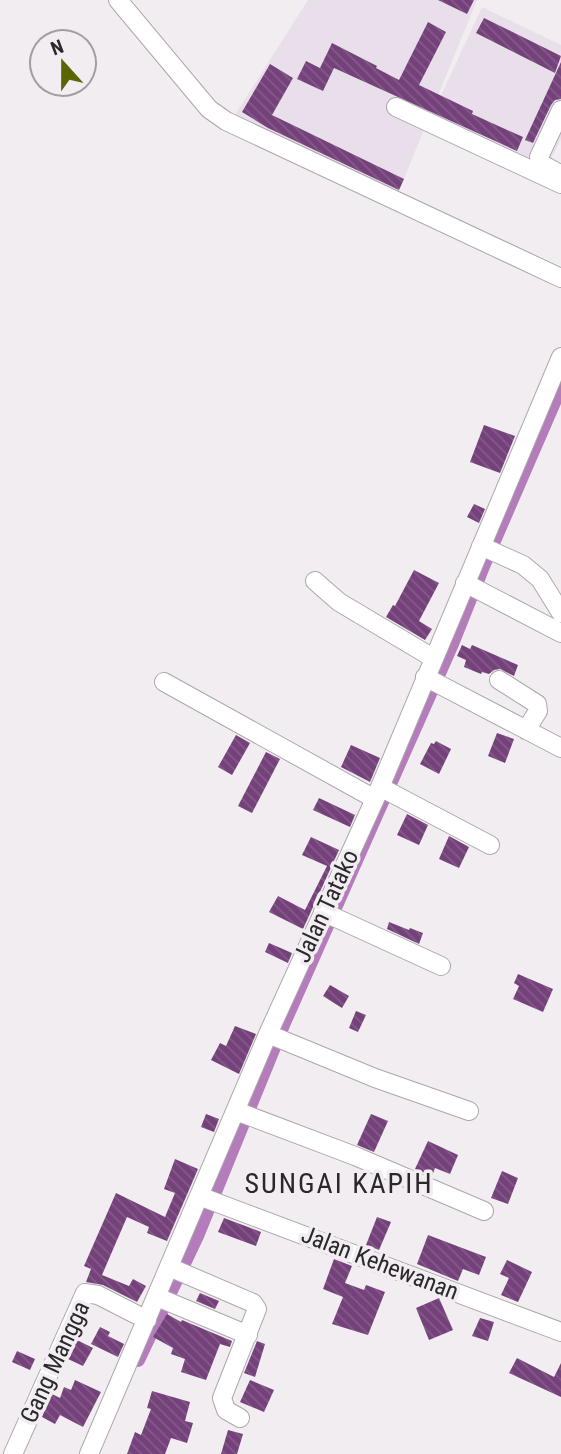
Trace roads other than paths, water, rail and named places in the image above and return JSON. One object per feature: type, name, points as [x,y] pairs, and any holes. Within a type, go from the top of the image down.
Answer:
[{"type":"street","points":[[118,0],[209,109],[226,121],[334,174],[561,278]]},
{"type":"street","points":[[396,107],[561,184]]},
{"type":"street","points":[[561,110],[539,157],[540,163],[561,174]]},
{"type":"street","name":"Jalan Tatako","points":[[89,1454],[270,1035],[385,793],[433,681],[433,658],[475,587],[491,551],[561,357]]},
{"type":"street","points":[[491,551],[523,565],[540,579],[561,613]]},
{"type":"street","points":[[315,581],[339,602],[433,658]]},
{"type":"street","points":[[475,587],[561,633]]},
{"type":"street","points":[[499,680],[537,704],[538,711],[526,730]]},
{"type":"street","points":[[433,681],[561,748]]},
{"type":"street","points":[[164,682],[490,845]]},
{"type":"street","points":[[326,913],[440,966]]},
{"type":"street","points":[[270,1035],[469,1111]]},
{"type":"street","points":[[236,1111],[355,1156],[484,1211]]},
{"type":"street","name":"Jalan Kehewanan","points":[[202,1197],[561,1332]]},
{"type":"street","points":[[171,1268],[256,1306],[248,1335],[222,1398],[226,1410],[240,1418]]},
{"type":"street","name":"Gang Mangga","points":[[13,1454],[85,1293],[98,1295],[147,1320]]},
{"type":"street","points":[[157,1297],[248,1335]]},
{"type":"waterway","points":[[138,1360],[197,1236],[283,1025],[452,644],[561,386]]},
{"type":"district","name":"SUNGAI KAPIH","points":[[339,1183]]}]
